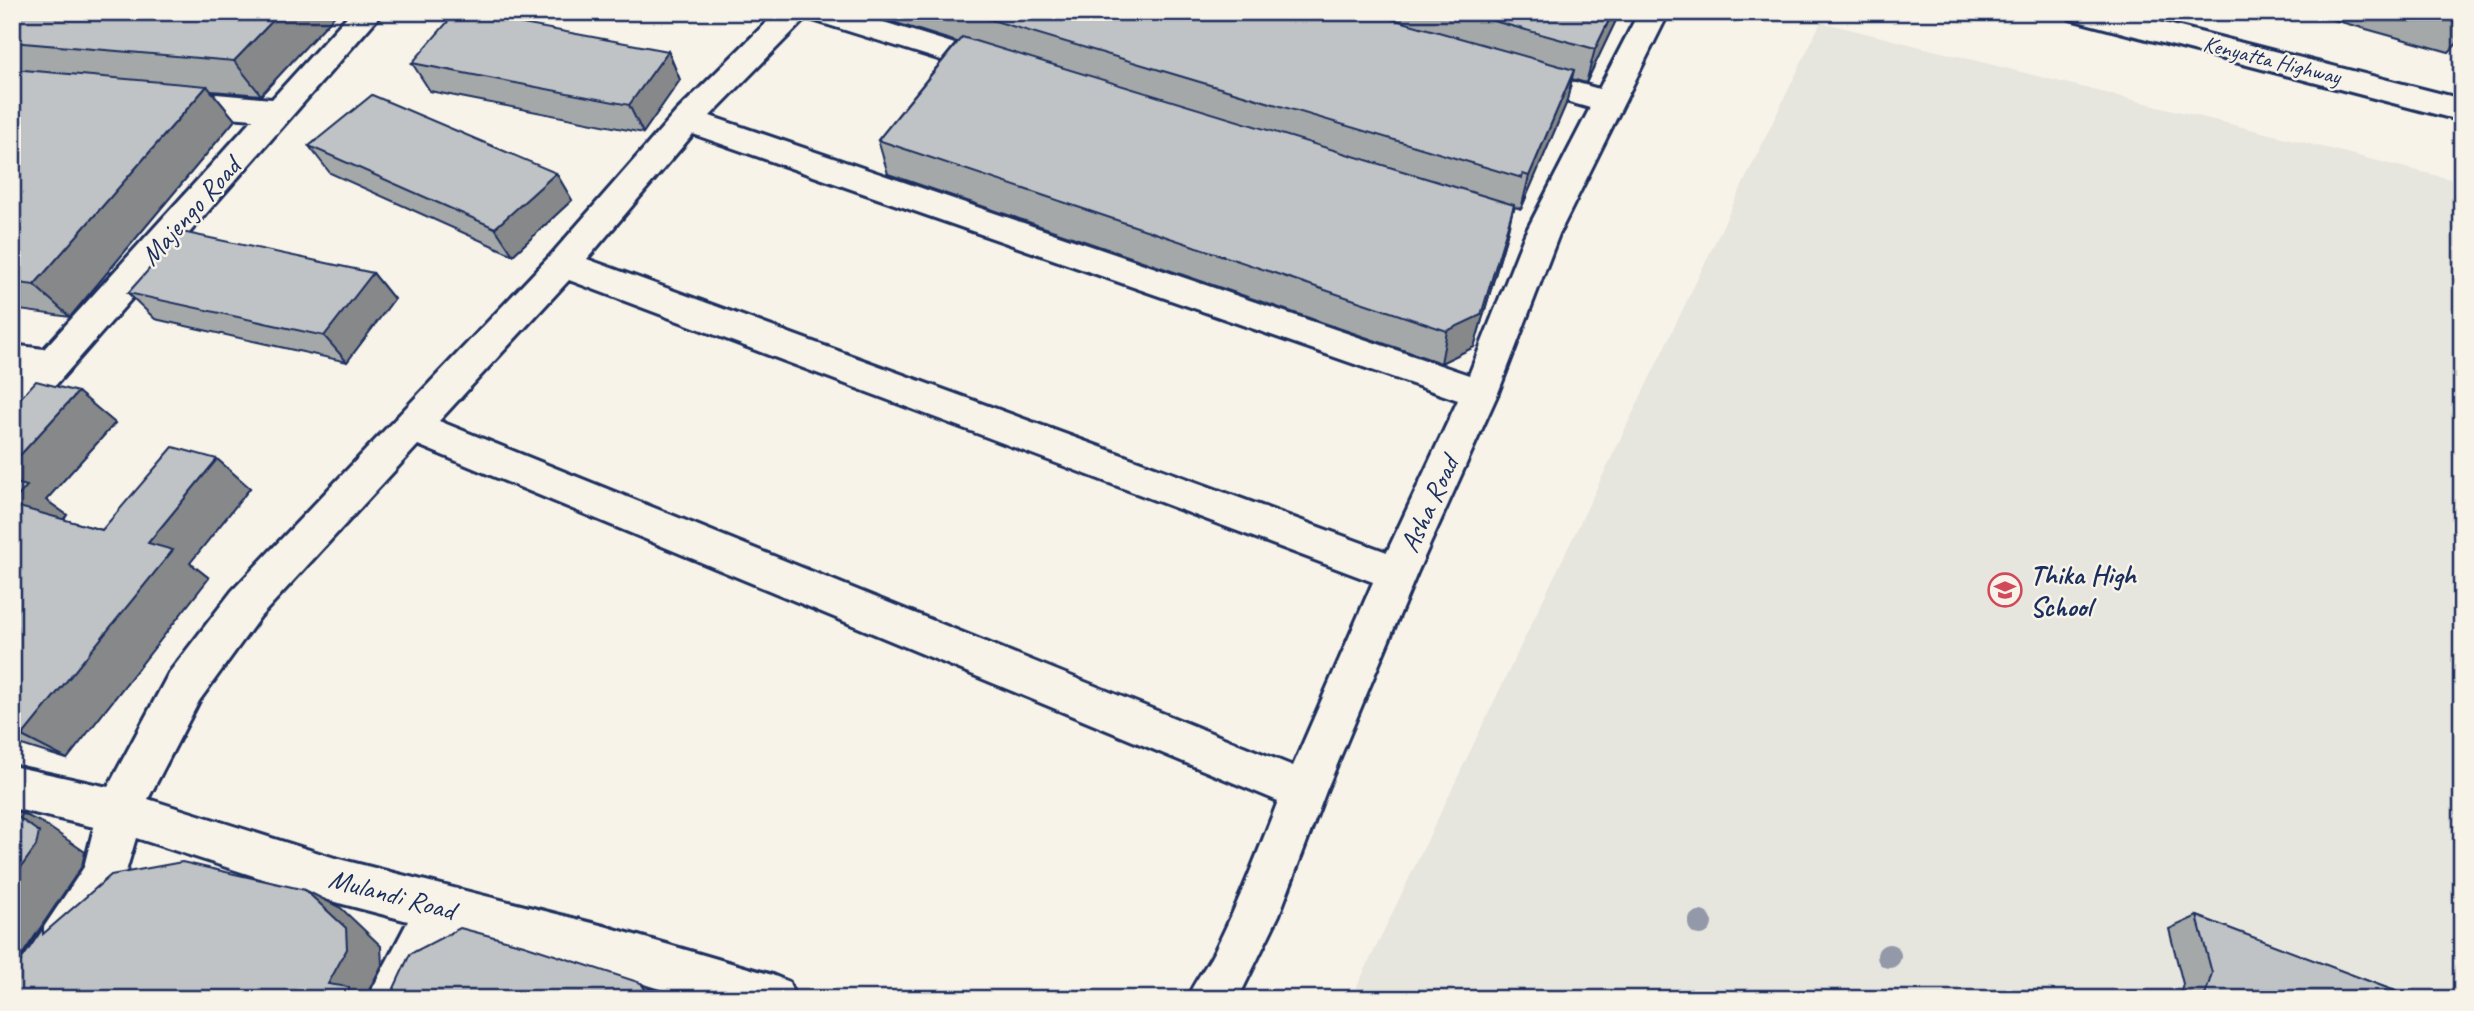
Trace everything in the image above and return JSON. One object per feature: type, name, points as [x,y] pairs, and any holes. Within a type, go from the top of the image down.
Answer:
[{"type":"street","name":"Majengo Road","points":[[12,409],[368,12]]},
{"type":"street","points":[[24,999],[103,879],[112,851],[119,811],[184,687],[246,604],[563,264],[687,120],[795,12]]},
{"type":"street","points":[[817,12],[1028,77]]},
{"type":"street","name":"Asha Road","points":[[1210,999],[1229,972],[1263,899],[1304,791],[1398,573],[1480,393],[1529,230],[1609,103],[1654,12]]},
{"type":"street","name":"Kenyatta Highway","points":[[2081,12],[2462,110]]},
{"type":"street","points":[[1489,69],[1609,103]]},
{"type":"street","points":[[146,99],[279,111]]},
{"type":"street","points":[[687,120],[1480,393]]},
{"type":"street","points":[[563,264],[1398,573]]},
{"type":"street","points":[[12,359],[52,365]]},
{"type":"street","points":[[414,426],[1304,791]]},
{"type":"street","name":"Mulandi Road","points":[[12,787],[119,811],[335,880],[604,949],[758,997]]},
{"type":"street","points":[[390,999],[441,907]]},
{"type":"shaded area","name":"Thika High School","points":[[1821,22],[2462,182],[2462,999],[1351,999]]},
{"type":"building","points":[[12,12],[281,12],[234,61],[12,42]]},
{"type":"building","points":[[456,12],[668,51],[629,105],[412,63]]},
{"type":"building","points":[[965,12],[1367,12],[1574,70],[1529,176],[1523,174],[1522,178]]},
{"type":"building","points":[[1461,12],[1613,12],[1595,49]]},
{"type":"building","points":[[2420,12],[2462,12],[2462,24]]},
{"type":"building","points":[[962,37],[1514,205],[1481,315],[1447,331],[878,140]]},
{"type":"building","points":[[12,69],[207,86],[34,285],[12,282]]},
{"type":"building","points":[[372,95],[556,173],[495,228],[309,146]]},
{"type":"building","points":[[182,232],[373,273],[324,336],[128,293]]},
{"type":"building","points":[[36,381],[78,392],[12,464],[12,407]]},
{"type":"building","points":[[173,447],[217,459],[148,543],[173,550],[22,736],[12,733],[12,505],[102,530]]},
{"type":"building","points":[[12,482],[27,486],[12,503]]},
{"type":"building","points":[[12,813],[39,832],[36,846],[12,880]]},
{"type":"building","points":[[182,862],[305,890],[346,928],[347,949],[328,984],[349,987],[349,999],[12,999],[12,974],[43,928],[43,934],[111,875]]},
{"type":"building","points":[[2197,916],[2416,999],[2204,999],[2212,973]]},
{"type":"building","points":[[460,928],[524,945],[641,983],[651,999],[389,999],[410,954]]},
{"type":"place","name":"Thika High School","points":[[2005,590]]}]
